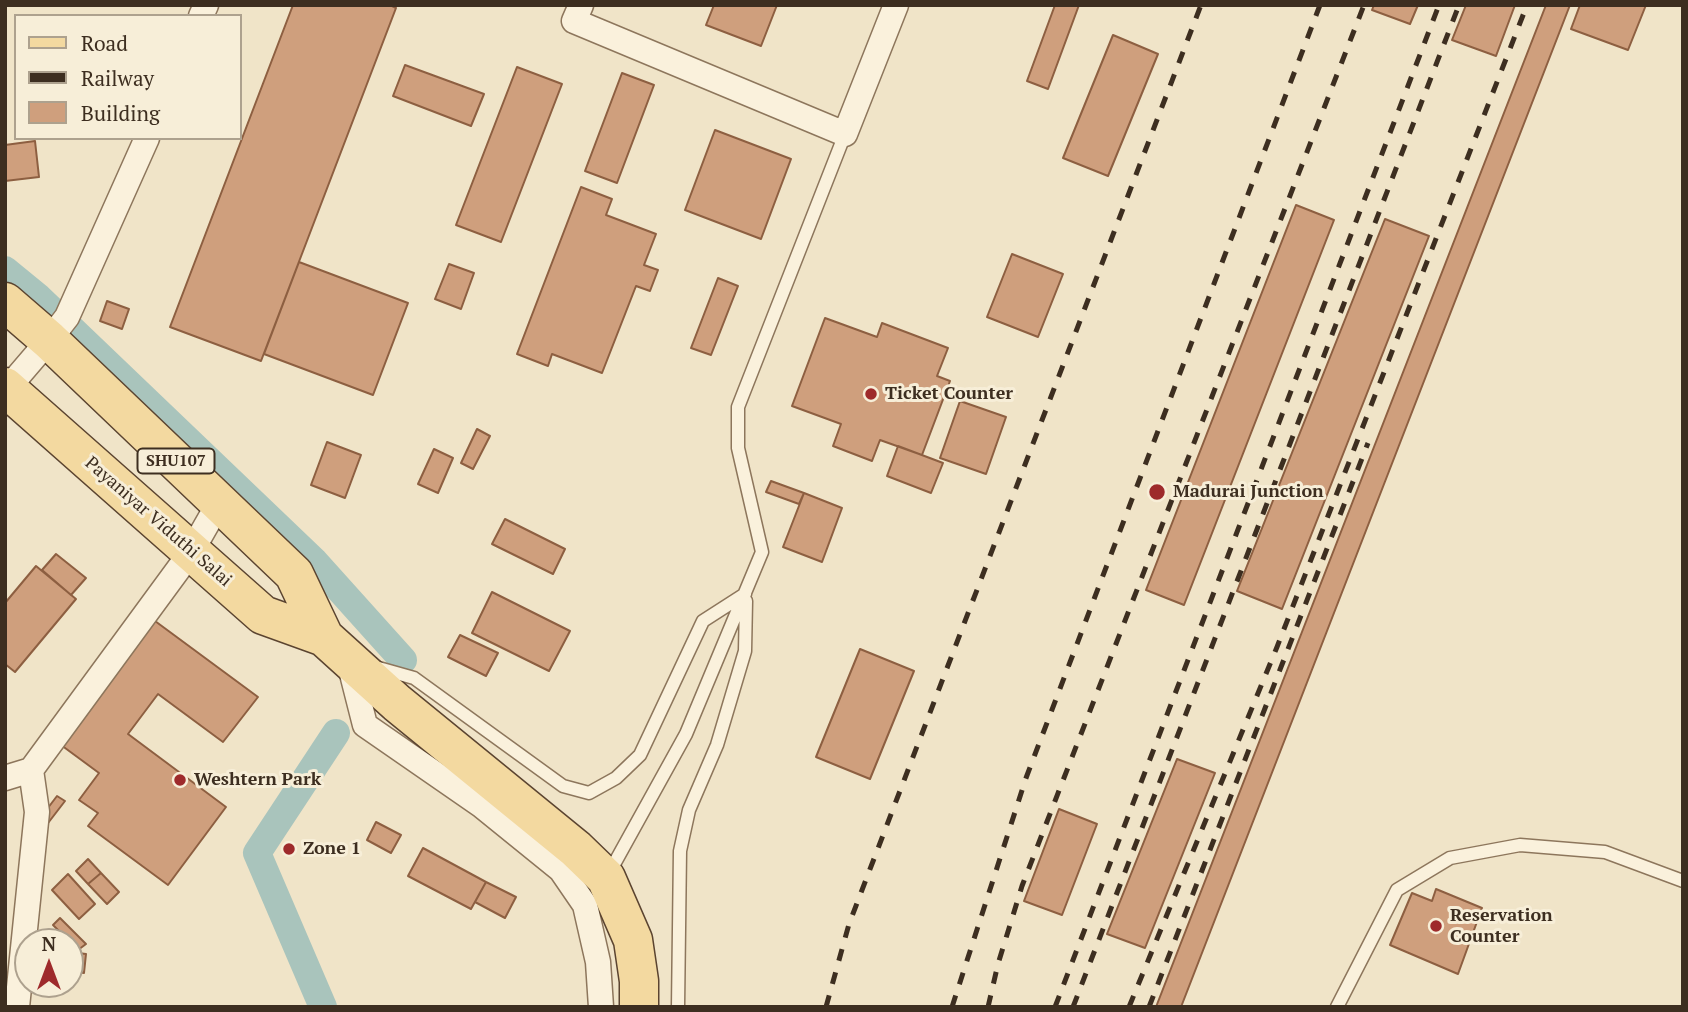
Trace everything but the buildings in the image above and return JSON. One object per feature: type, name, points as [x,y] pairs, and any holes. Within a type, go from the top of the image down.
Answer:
[{"type":"main road","name":"Payaniyar Viduthi Salai","points":[[5,302],[59,327],[219,503],[294,574],[336,648]]},
{"type":"main road","name":"Payaniyar Viduthi Salai","points":[[6,388],[263,615],[336,648],[397,703],[576,849],[606,878]]},
{"type":"main road","name":"SHU107","points":[[606,878],[633,940],[639,981],[639,1007]]},
{"type":"street","points":[[581,5],[574,21],[845,134],[896,5]]},
{"type":"street","points":[[6,388],[59,327],[145,140]]},
{"type":"street","points":[[5,778],[31,770],[191,552],[219,503]]},
{"type":"street","points":[[336,648],[365,725],[482,806],[561,870],[585,905],[597,962],[601,1007]]},
{"type":"street","points":[[17,1007],[37,812],[31,770]]},
{"type":"lane","points":[[606,878],[686,734],[762,552],[738,448],[738,407],[845,134]]},
{"type":"lane","points":[[336,648],[414,678],[563,786],[589,793],[616,778],[640,755],[703,621],[746,594]]},
{"type":"lane","points":[[678,1007],[680,851],[689,810],[717,745],[745,651],[746,594]]},
{"type":"lane","points":[[1337,1007],[1397,890],[1450,858],[1520,845],[1605,852],[1683,881]]},
{"type":"waterway","points":[[5,270],[38,297],[314,561],[403,660]]},
{"type":"waterway","points":[[323,1007],[257,853],[336,733]]},
{"type":"railway","points":[[826,1007],[849,924],[1201,5]]},
{"type":"railway","points":[[952,1007],[1026,778],[1320,5]]},
{"type":"railway","points":[[988,1007],[1022,886],[1364,5]]},
{"type":"railway","points":[[1055,1007],[1439,5]]},
{"type":"railway","points":[[1073,1007],[1459,5]]},
{"type":"railway","points":[[1129,1007],[1277,647],[1527,5]]},
{"type":"railway","points":[[1149,1007],[1368,443]]},
{"type":"place","name":"Ticket Counter","points":[[871,394]]},
{"type":"place","name":"Madurai Junction","points":[[1157,492]]},
{"type":"place","name":"Weshtern Park","points":[[180,780]]},
{"type":"place","name":"Zone 1","points":[[289,849]]},
{"type":"place","name":"Reservation Counter","points":[[1436,926]]}]
